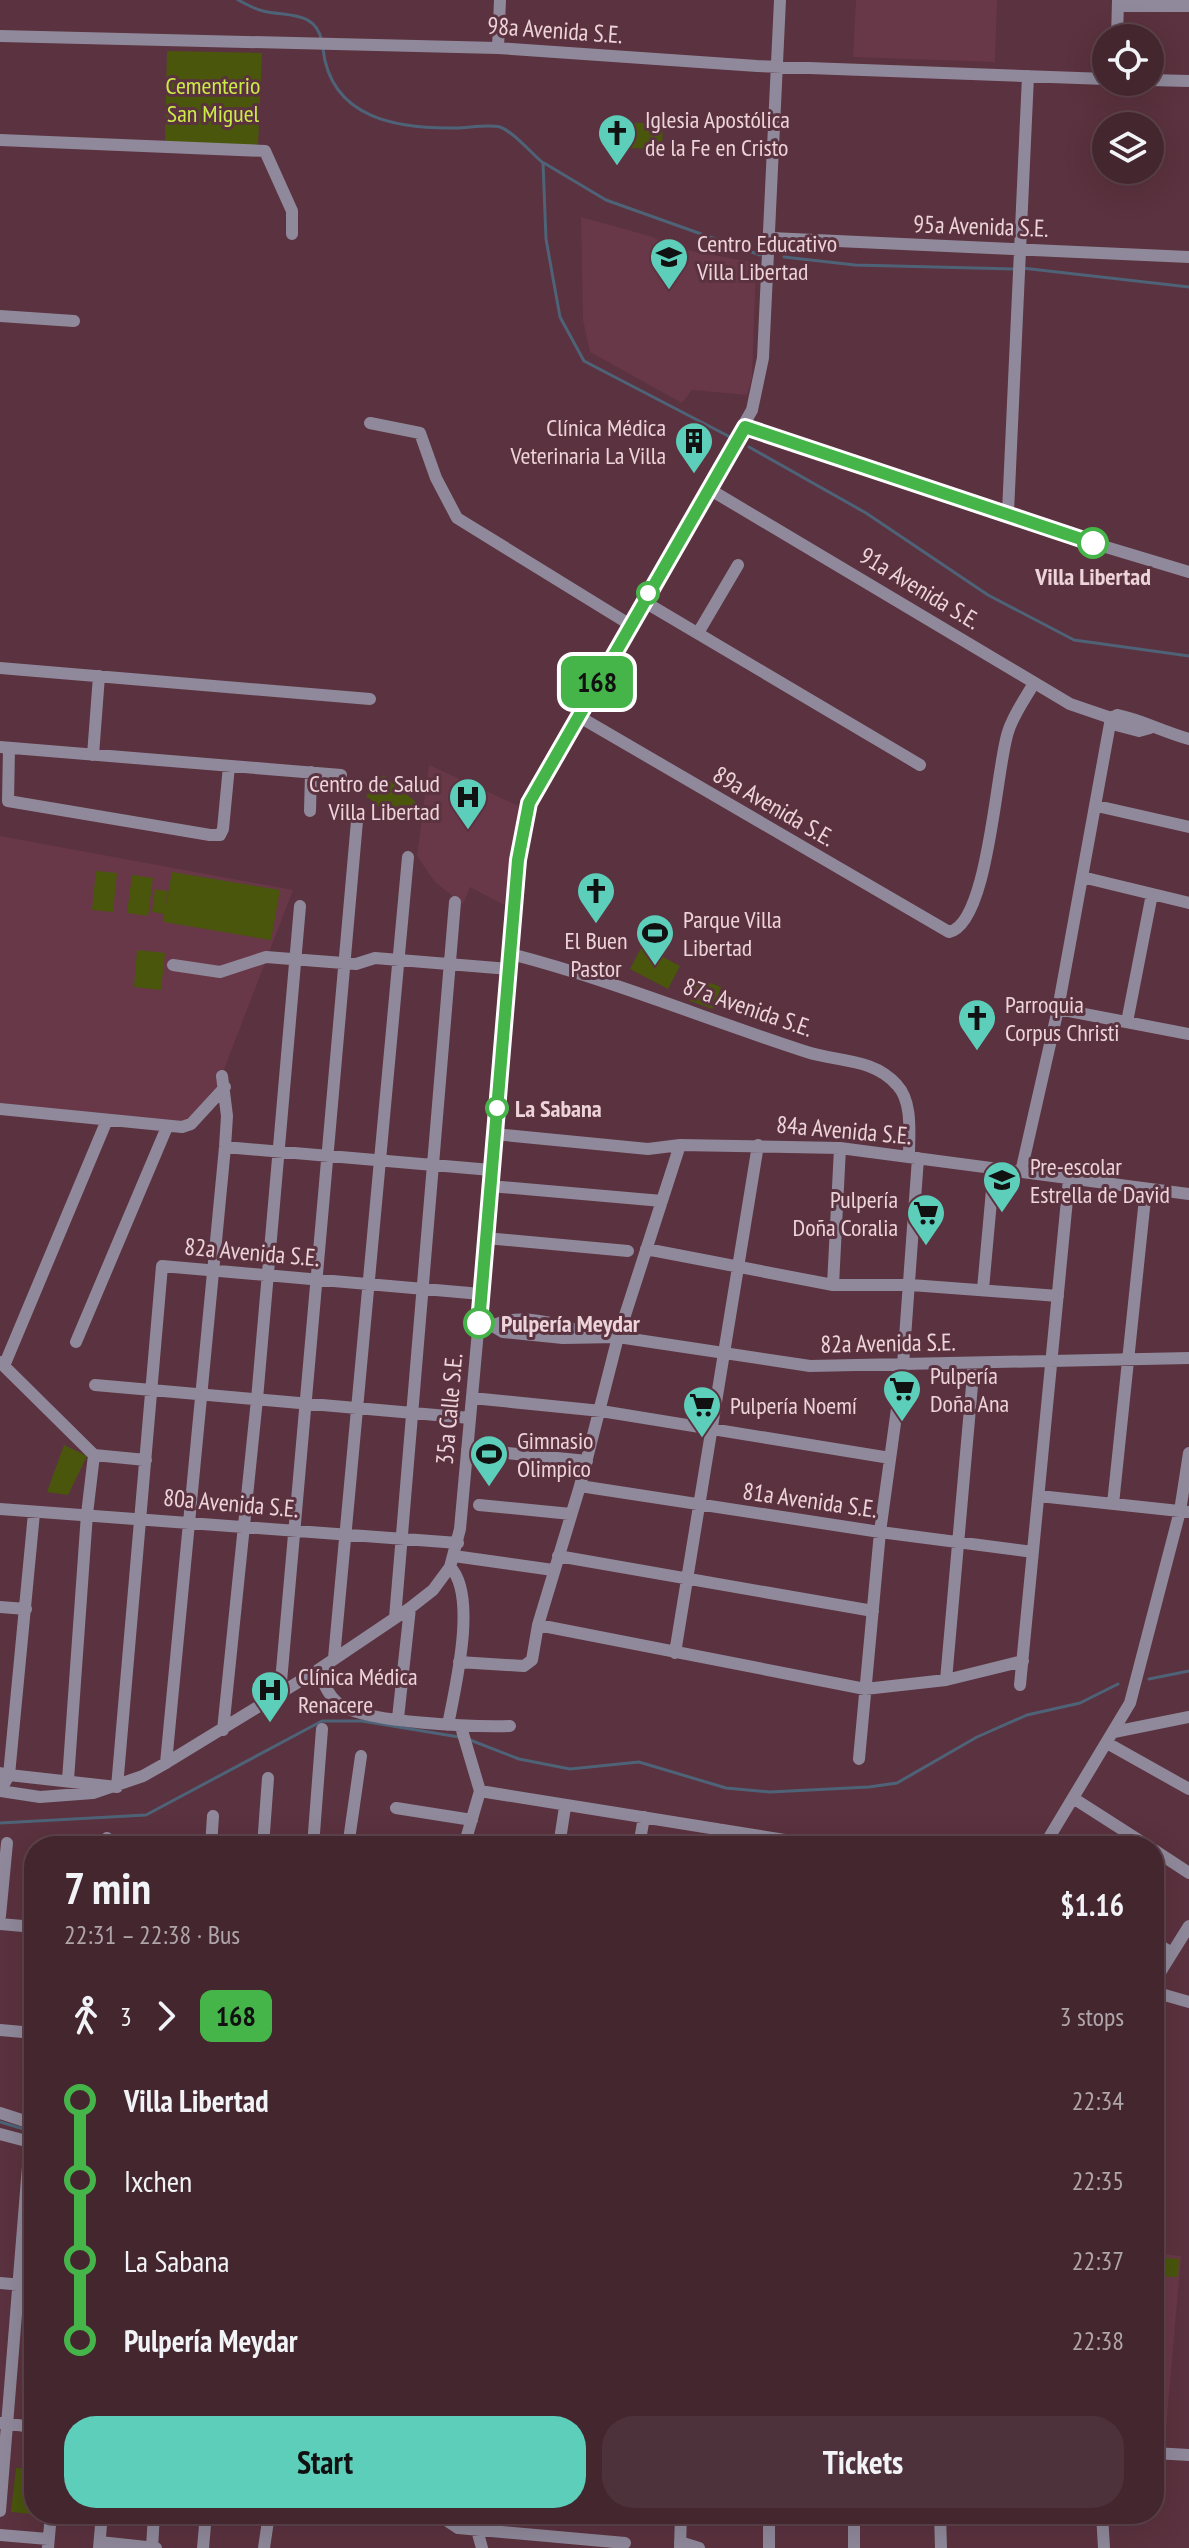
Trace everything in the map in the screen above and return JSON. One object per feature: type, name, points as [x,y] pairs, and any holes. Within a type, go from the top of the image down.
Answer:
[{"type":"street","points":[[498,48],[500,0]]},
{"type":"street","name":"35a Calle S.E.","points":[[454,1556],[479,1325],[518,860],[529,803],[629,624],[745,427],[760,383],[771,238],[780,0]]},
{"type":"street","points":[[1117,24],[1118,3],[1189,6]]},
{"type":"street","name":"98a Avenida S.E.","points":[[0,36],[498,48],[776,66],[1092,78]]},
{"type":"street","points":[[1008,512],[1028,76]]},
{"type":"street","points":[[1164,80],[1189,81]]},
{"type":"street","points":[[0,140],[265,151],[292,211],[292,234]]},
{"type":"street","name":"95a Avenida S.E.","points":[[771,238],[1189,257]]},
{"type":"street","points":[[0,316],[74,321]]},
{"type":"street","points":[[370,423],[420,433],[436,478],[457,518],[629,624]]},
{"type":"street","points":[[745,427],[1008,512],[1076,538],[1189,572]]},
{"type":"street","name":"91a Avenida S.E.","points":[[709,489],[1070,704],[1111,718],[1116,725],[1139,731],[1150,728],[1189,739]]},
{"type":"street","points":[[698,633],[738,565]]},
{"type":"street","points":[[643,601],[920,765]]},
{"type":"street","points":[[0,668],[370,699]]},
{"type":"street","points":[[93,755],[99,676]]},
{"type":"street","name":"89a Avenida S.E.","points":[[578,716],[809,854],[949,932],[960,926],[977,896],[1007,733],[1034,683]]},
{"type":"street","points":[[1021,1172],[1058,1009],[1111,718]]},
{"type":"street","points":[[229,766],[223,829],[220,835],[210,835],[8,801],[4,748],[311,772],[341,775]]},
{"type":"street","points":[[310,811],[311,772]]},
{"type":"street","points":[[1097,806],[1189,827]]},
{"type":"street","points":[[280,1693],[357,821]]},
{"type":"street","points":[[334,1658],[408,857]]},
{"type":"street","points":[[1082,877],[1189,903]]},
{"type":"street","points":[[1127,1022],[1152,894]]},
{"type":"street","points":[[395,1618],[455,902]]},
{"type":"street","points":[[223,1730],[257,1399],[300,906]]},
{"type":"street","name":"87a Avenida S.E.","points":[[511,954],[662,1000],[811,1053],[873,1068],[900,1087],[907,1105],[914,1157],[911,1285],[880,1532],[859,1759]]},
{"type":"street","points":[[173,965],[220,972],[266,957],[345,964],[375,958],[509,969]]},
{"type":"street","points":[[1058,1009],[1189,1034]]},
{"type":"street","points":[[0,1109],[167,1127],[191,1124],[224,1081],[225,1147],[215,1271],[166,1763]]},
{"type":"street","points":[[107,1120],[2,1364],[94,1455],[146,1460]]},
{"type":"street","points":[[76,1342],[167,1127]]},
{"type":"street","name":"84a Avenida S.E.","points":[[494,1134],[648,1149],[680,1145],[840,1148],[1189,1194]]},
{"type":"street","points":[[459,1662],[524,1666],[532,1660],[538,1625],[601,1411],[618,1337],[680,1145]]},
{"type":"street","points":[[675,1653],[758,1145]]},
{"type":"street","points":[[225,1147],[491,1170]]},
{"type":"street","points":[[833,1285],[840,1148]]},
{"type":"street","points":[[983,1289],[994,1168]]},
{"type":"street","points":[[1020,1685],[1069,1179]]},
{"type":"street","points":[[490,1186],[662,1201]]},
{"type":"street","points":[[1113,1504],[1146,1189]]},
{"type":"street","points":[[486,1238],[628,1251]]},
{"type":"street","points":[[646,1249],[833,1285],[911,1285],[1058,1296]]},
{"type":"street","name":"82a Avenida S.E.","points":[[152,1390],[162,1266],[481,1294]]},
{"type":"street","name":"82a Avenida S.E.","points":[[479,1325],[493,1326],[503,1320],[565,1326],[589,1335],[810,1366],[1189,1358]]},
{"type":"street","points":[[946,1680],[974,1363]]},
{"type":"street","points":[[95,1385],[470,1418]]},
{"type":"street","points":[[117,1787],[152,1390]]},
{"type":"street","points":[[472,1398],[601,1411],[890,1458]]},
{"type":"street","points":[[467,1449],[587,1461]]},
{"type":"street","points":[[1050,1836],[1110,1738],[1139,1678],[1184,1512],[1189,1453]]},
{"type":"street","points":[[68,1780],[94,1455]]},
{"type":"street","name":"81a Avenida S.E.","points":[[580,1486],[1033,1552]]},
{"type":"street","points":[[1039,1496],[1184,1512]]},
{"type":"street","points":[[479,1505],[571,1514]]},
{"type":"street","name":"80a Avenida S.E.","points":[[0,1509],[139,1517],[400,1540],[454,1556],[553,1570]]},
{"type":"street","points":[[34,1513],[26,1609],[5,1774],[0,1791],[62,1797],[117,1787],[166,1763],[318,1670],[410,1608],[433,1590],[454,1556]]},
{"type":"street","points":[[454,1556],[463,1592],[454,1726],[480,1791],[467,1836]]},
{"type":"street","points":[[558,1556],[873,1611]]},
{"type":"street","points":[[0,1607],[26,1609]]},
{"type":"street","points":[[398,1718],[410,1608]]},
{"type":"street","points":[[538,1625],[865,1689],[946,1680],[1023,1661]]},
{"type":"street","points":[[318,1670],[327,1692],[341,1706],[364,1715],[454,1726],[510,1726]]},
{"type":"street","points":[[1110,1738],[1189,1717]]},
{"type":"street","points":[[314,1836],[322,1729]]},
{"type":"street","points":[[1110,1738],[1189,1789]]},
{"type":"street","points":[[350,1836],[361,1756]]},
{"type":"street","points":[[5,1774],[117,1787]]},
{"type":"street","points":[[264,1836],[268,1778]]},
{"type":"street","points":[[480,1791],[752,1836]]},
{"type":"street","points":[[1073,1798],[1132,1836]]},
{"type":"street","points":[[561,1836],[565,1807]]},
{"type":"street","points":[[396,1808],[472,1820]]},
{"type":"street","points":[[212,1836],[213,1816]]},
{"type":"street","points":[[641,1836],[644,1817]]},
{"type":"street","points":[[716,1836],[717,1829]]},
{"type":"street","points":[[0,1916],[7,1843]]},
{"type":"street","points":[[1164,1857],[1189,1873]]},
{"type":"street","points":[[0,1924],[24,1926]]},
{"type":"street","points":[[1164,1966],[1189,1926]]},
{"type":"street","points":[[1164,1948],[1172,1953]]},
{"type":"street","points":[[1164,1995],[1189,2002]]},
{"type":"street","points":[[0,2030],[24,2032]]},
{"type":"street","points":[[0,2113],[24,2120]]},
{"type":"street","points":[[0,2134],[24,2141]]},
{"type":"street","points":[[0,2511],[5,2423],[24,2230]]},
{"type":"street","points":[[0,2283],[24,2285]]},
{"type":"street","points":[[1164,2454],[1189,2455]]},
{"type":"street","points":[[0,2535],[48,2544],[50,2524]]},
{"type":"street","points":[[101,2524],[99,2545],[153,2548],[154,2524]]},
{"type":"street","points":[[203,2548],[205,2524]]},
{"type":"street","points":[[264,2548],[268,2524]]},
{"type":"street","points":[[452,2524],[458,2528],[570,2543],[625,2546],[626,2524]]},
{"type":"street","points":[[681,2524],[680,2545],[699,2548]]},
{"type":"street","points":[[769,2524],[769,2548]]},
{"type":"street","points":[[854,2524],[854,2548]]},
{"type":"street","points":[[940,2524],[941,2548]]},
{"type":"street","points":[[1103,2524],[1104,2548]]},
{"type":"street","points":[[477,2530],[482,2548]]},
{"type":"shaded area","points":[[856,0],[997,0],[995,62],[853,57]]},
{"type":"shaded area","name":"Centro Educativo Villa Libertad","points":[[581,217],[653,237],[670,247],[756,263],[752,377],[747,395],[692,390],[682,403],[590,352],[583,320]]},
{"type":"shaded area","name":"Centro de Salud Villa Libertad","points":[[429,765],[519,806],[504,905],[470,887],[463,904],[435,882],[417,856]]},
{"type":"shaded area","points":[[0,836],[293,890],[218,1085],[185,1123],[0,1103]]},
{"type":"shaded area","points":[[1164,2254],[1181,2256],[1164,2440]]},
{"type":"green space","name":"Cementerio San Miguel","points":[[167,51],[262,53],[258,146],[165,142]]},
{"type":"green space","points":[[626,123],[663,123],[662,149],[625,148]]},
{"type":"green space","points":[[383,775],[416,802],[400,823],[366,796]]},
{"type":"green space","points":[[96,871],[117,873],[113,912],[92,910]]},
{"type":"green space","points":[[172,872],[280,890],[271,940],[164,922],[164,914],[152,912],[155,889],[167,891],[166,905]]},
{"type":"green space","points":[[132,875],[153,878],[148,916],[127,913]]},
{"type":"green space","name":"Parque Villa Libertad","points":[[642,946],[680,966],[668,989],[630,969]]},
{"type":"green space","points":[[137,950],[165,953],[161,990],[134,987]]},
{"type":"green space","points":[[698,979],[721,987],[713,1009],[690,1001]]},
{"type":"green space","points":[[64,1445],[87,1456],[68,1495],[47,1492]]},
{"type":"green space","points":[[1164,2258],[1179,2259],[1178,2277],[1164,2276]]},
{"type":"green space","points":[[16,2468],[24,2468],[24,2513],[11,2512]]},
{"type":"waterway","points":[[238,0],[260,10],[307,20],[314,24],[322,42]]},
{"type":"waterway","points":[[323,49],[329,73],[339,91],[353,105],[371,115],[412,126],[500,127],[511,133],[543,163],[546,239],[560,317],[584,361],[730,437]]},
{"type":"waterway","points":[[544,163],[606,200],[760,255]]},
{"type":"waterway","points":[[784,257],[855,265],[1014,269]]},
{"type":"waterway","points":[[1022,268],[1189,287]]},
{"type":"waterway","points":[[749,447],[866,513],[988,595],[1074,640],[1189,656]]},
{"type":"waterway","points":[[1149,1679],[1189,1671]]},
{"type":"waterway","points":[[470,1740],[519,1759],[570,1769],[639,1762],[726,1788],[770,1792],[869,1787],[897,1783],[977,1737],[1027,1715],[1080,1703],[1118,1684]]},
{"type":"waterway","points":[[0,1823],[146,1815],[322,1721],[362,1721],[459,1737]]},
{"type":"waterway","points":[[0,2122],[24,2129]]},
{"type":"bus line","name":"168","points":[[479,1323],[518,860],[529,803],[629,624],[745,427],[1008,512],[1093,543]]},
{"type":"place","name":"Iglesia Apostólica de la Fe en Cristo","points":[[617,167]]},
{"type":"place","name":"Centro Educativo Villa Libertad","points":[[669,291]]},
{"type":"place","name":"Clínica Médica Veterinaria La Villa","points":[[694,475]]},
{"type":"place","name":"Villa Libertad","points":[[1093,543]]},
{"type":"place","name":"Centro de Salud Villa Libertad","points":[[468,831]]},
{"type":"place","name":"El Buen Pastor","points":[[596,925]]},
{"type":"place","name":"Parque Villa Libertad","points":[[655,967]]},
{"type":"place","name":"Parroquia Corpus Christi","points":[[977,1052]]},
{"type":"place","name":"La Sabana","points":[[497,1108]]},
{"type":"place","name":"Pre-escolar Estrella de David","points":[[1002,1214]]},
{"type":"place","name":"Pulpería Doña Coralia","points":[[926,1247]]},
{"type":"place","name":"Pulpería Meydar","points":[[479,1323]]},
{"type":"place","name":"Pulpería Doña Ana","points":[[902,1423]]},
{"type":"place","name":"Pulpería Noemí","points":[[702,1439]]},
{"type":"place","name":"Gimnasio Olimpico","points":[[489,1488]]},
{"type":"place","name":"Clínica Médica Renacere","points":[[270,1724]]}]
